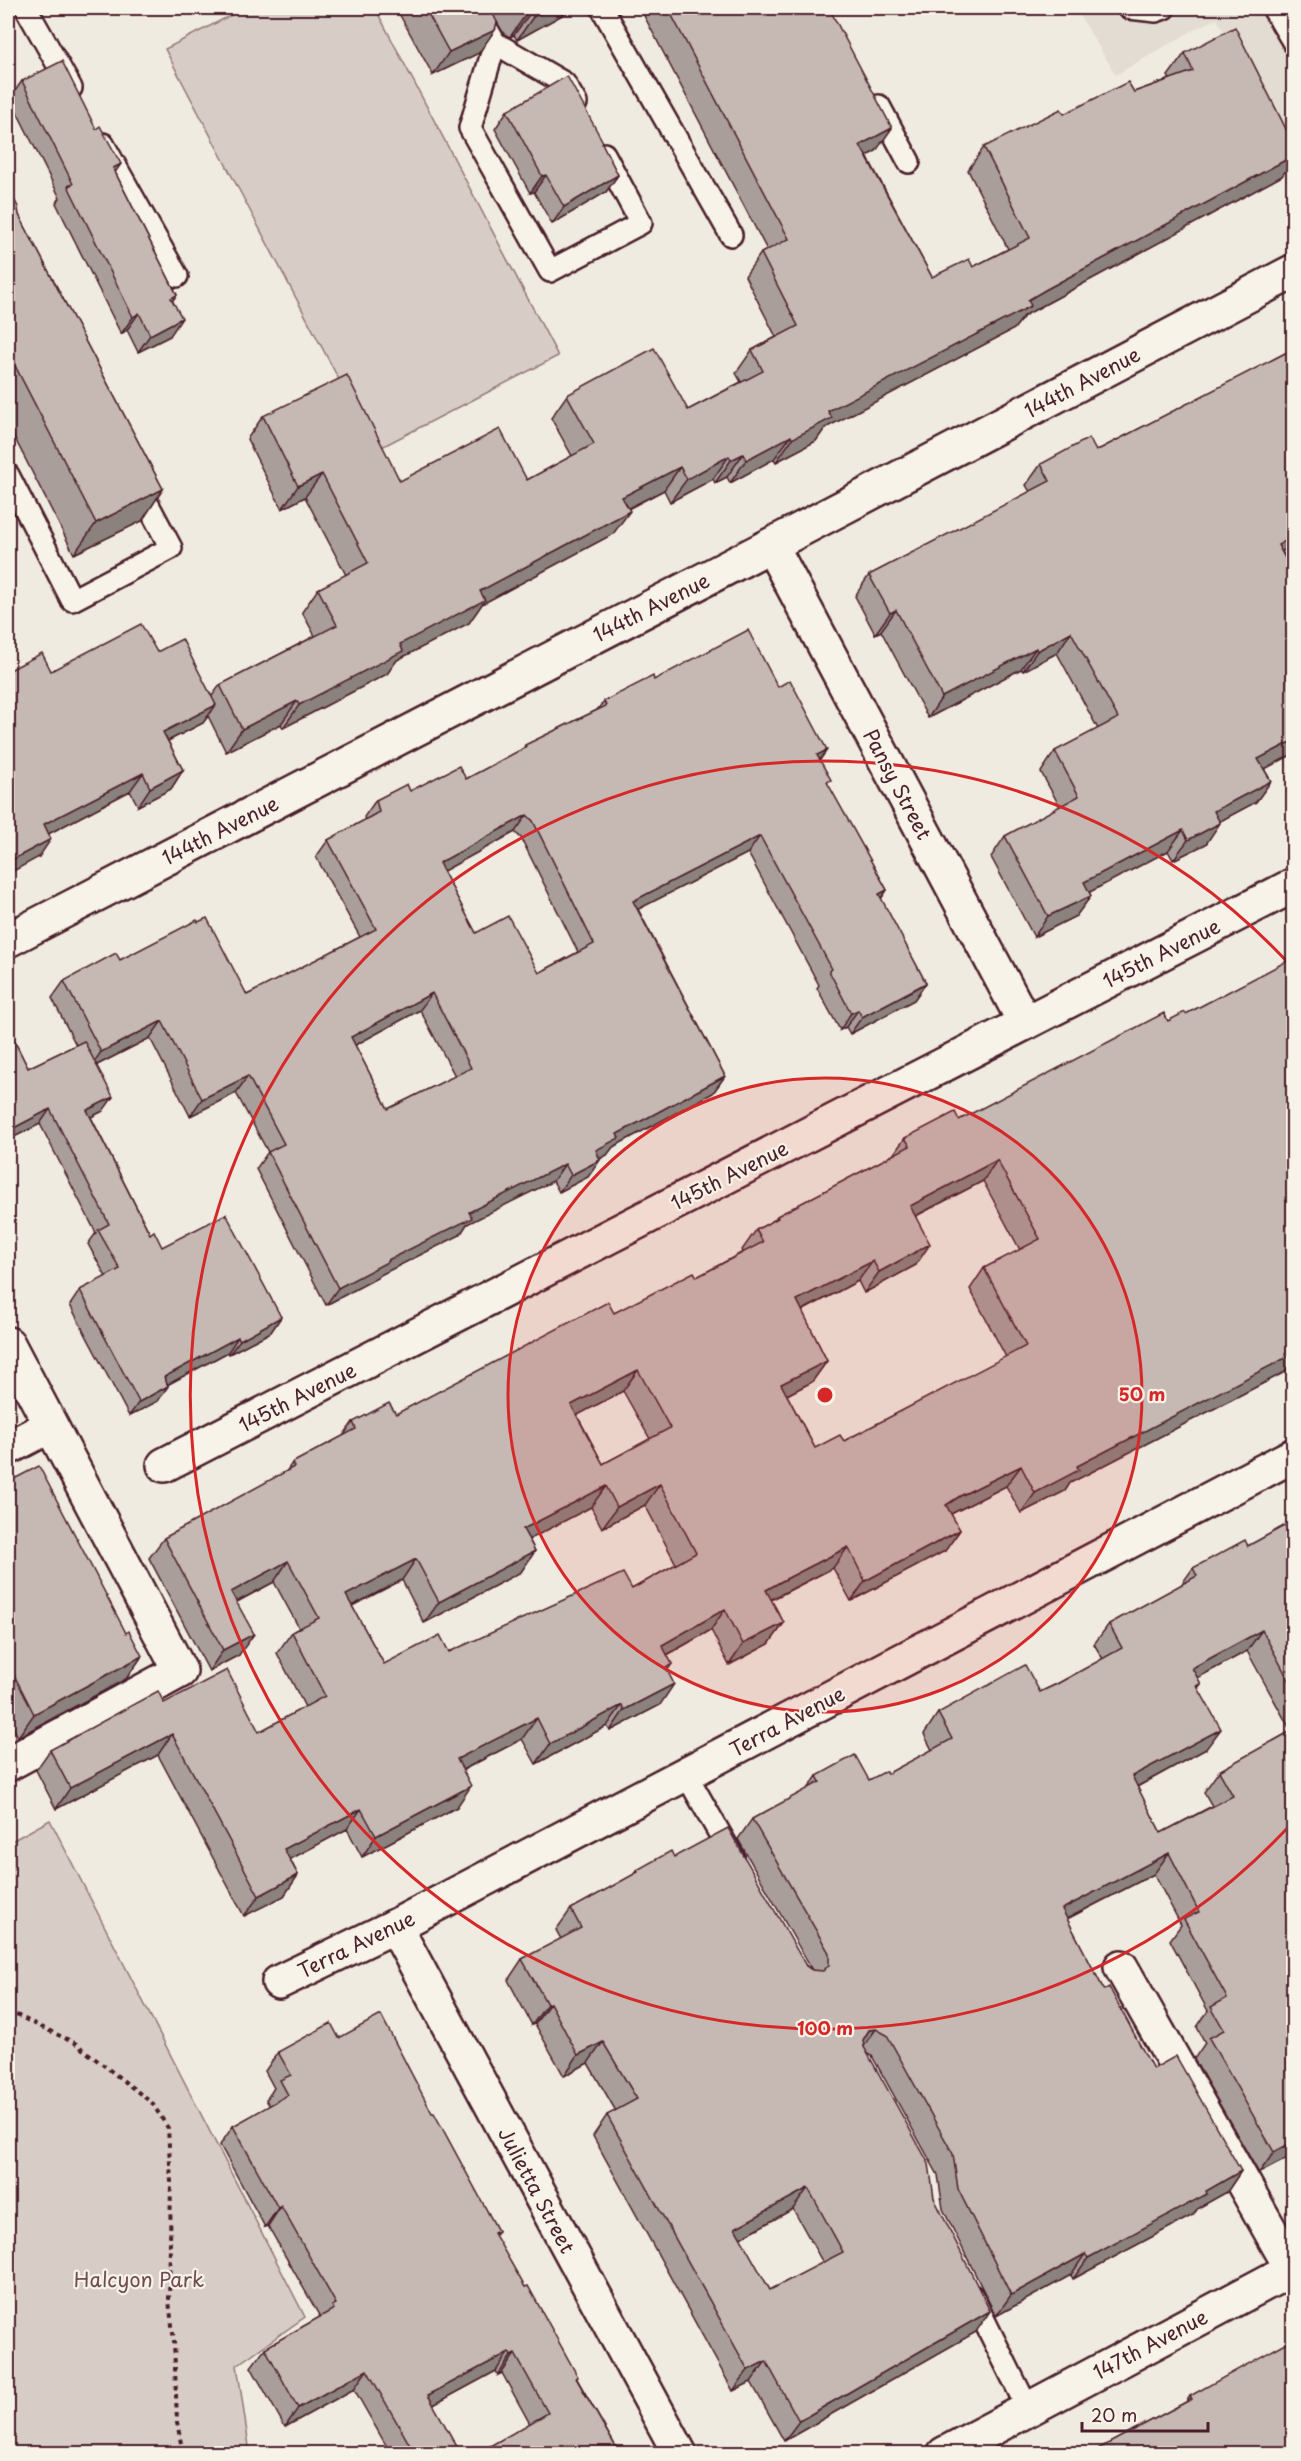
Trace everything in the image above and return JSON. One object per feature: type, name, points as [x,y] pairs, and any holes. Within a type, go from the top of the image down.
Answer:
[{"type":"street","name":"144th Avenue","points":[[8,940],[771,545],[1293,271]]},
{"type":"street","name":"Pansy Street","points":[[771,545],[1025,1023]]},
{"type":"street","name":"145th Avenue","points":[[164,1465],[1293,885]]},
{"type":"street","points":[[8,1344],[180,1671],[8,1764]]},
{"type":"street","points":[[8,1448],[50,1426]]},
{"type":"street","name":"Terra Avenue","points":[[279,1982],[395,1926],[1293,1455]]},
{"type":"street","name":"Julietta Street","points":[[395,1926],[680,2454]]},
{"type":"street","points":[[1121,1967],[1293,2268]]},
{"type":"street","name":"147th Avenue","points":[[944,2454],[1293,2268]]},
{"type":"lane","points":[[26,8],[78,100]]},
{"type":"lane","points":[[475,8],[495,43],[564,82],[641,223],[550,271],[470,128],[495,43]]},
{"type":"lane","points":[[602,8],[731,235]]},
{"type":"lane","points":[[1129,8],[1156,11],[1164,8]]},
{"type":"lane","points":[[1273,8],[1293,44]]},
{"type":"lane","points":[[870,90],[909,162]]},
{"type":"lane","points":[[96,131],[177,276]]},
{"type":"lane","points":[[8,476],[72,600],[171,548],[128,466]]},
{"type":"lane","points":[[686,1774],[744,1877]]},
{"type":"lane","points":[[961,2275],[1028,2409]]},
{"type":"path","points":[[8,2011],[75,2043],[152,2103],[168,2128],[171,2182],[169,2301],[174,2342],[177,2422],[183,2454]]},
{"type":"shaded area","points":[[1075,8],[1293,8],[1293,161],[1217,19],[1197,28],[1116,75]]},
{"type":"green space","points":[[245,8],[375,8],[558,356],[376,450],[165,49]]},
{"type":"green space","name":"Halcyon Park","points":[[50,1820],[305,2317],[237,2365],[250,2453],[8,2453],[8,1843]]},
{"type":"building","points":[[425,8],[490,8],[497,22],[495,30],[449,52]]},
{"type":"building","points":[[519,8],[550,8],[533,17],[531,12],[526,14]]},
{"type":"building","points":[[668,8],[829,8],[892,128],[860,145],[932,277],[969,259],[973,267],[1030,238],[984,147],[1061,109],[1064,114],[1128,82],[1134,92],[1193,71],[1185,53],[1235,27],[1293,143],[1293,156],[1045,290],[1028,300],[1031,306],[828,411],[832,418],[792,439],[791,436],[746,460],[743,454],[731,460],[729,456],[687,479],[680,467],[622,497],[630,511],[480,591],[485,600],[400,644],[403,651],[299,705],[297,701],[242,729],[220,685],[337,625],[318,589],[368,563],[322,474],[298,486],[263,416],[347,375],[400,481],[500,429],[527,480],[594,444],[567,395],[654,348],[688,410],[763,371],[752,350],[798,326],[761,253],[789,239]]},
{"type":"building","points":[[62,61],[96,129],[100,126],[121,164],[113,168],[177,295],[171,298],[182,318],[150,335],[139,313],[133,317],[68,186],[73,184],[22,81]]},
{"type":"building","points":[[567,76],[618,175],[564,207],[546,175],[542,176],[507,111]]},
{"type":"building","points":[[8,187],[18,207],[19,215],[163,489],[96,523],[8,352]]},
{"type":"building","points":[[1293,349],[1293,532],[1287,535],[1289,539],[1278,545],[1293,573],[1293,741],[1258,759],[1271,781],[1214,811],[1220,823],[1188,840],[1183,830],[1084,882],[1091,896],[1048,916],[1005,836],[1079,796],[1055,751],[1118,718],[1071,632],[942,697],[896,610],[890,613],[869,575],[1050,481],[1041,464],[1089,438],[1096,451]]},
{"type":"building","points":[[141,624],[157,652],[182,639],[216,705],[163,732],[183,770],[150,788],[143,773],[44,824],[51,839],[8,862],[8,671],[42,653],[51,671]]},
{"type":"building","points":[[748,630],[778,687],[790,680],[827,750],[817,755],[831,780],[827,782],[887,890],[879,894],[926,983],[862,1017],[858,1010],[851,1013],[829,971],[832,969],[760,836],[633,901],[725,1076],[617,1134],[619,1138],[596,1150],[600,1160],[571,1175],[565,1164],[469,1212],[472,1218],[338,1288],[268,1152],[284,1144],[248,1076],[202,1099],[162,1021],[101,1052],[64,981],[116,953],[120,960],[197,920],[198,922],[207,918],[247,995],[376,929],[328,840],[379,812],[376,800],[407,784],[410,791],[459,766],[466,779],[526,747],[525,745],[606,706],[604,701],[653,676],[654,680]],"holes":[[[527,815],[533,821],[594,944],[539,973],[508,916],[476,933],[439,863]],[[432,993],[471,1068],[388,1109],[351,1037]]]},
{"type":"building","points":[[1293,958],[1293,1323],[1287,1327],[1293,1339],[1293,1354],[1077,1466],[1079,1470],[1035,1493],[1021,1466],[960,1496],[946,1505],[960,1530],[865,1581],[848,1547],[780,1582],[766,1590],[784,1623],[743,1644],[725,1609],[662,1645],[672,1664],[666,1668],[674,1684],[624,1710],[622,1705],[550,1744],[537,1718],[457,1759],[471,1786],[376,1836],[361,1809],[284,1849],[298,1875],[259,1896],[172,1734],[70,1788],[50,1750],[158,1691],[164,1703],[227,1670],[259,1732],[325,1696],[292,1632],[319,1618],[288,1561],[231,1592],[254,1634],[223,1650],[164,1538],[294,1467],[292,1463],[356,1429],[353,1422],[389,1403],[396,1414],[608,1302],[614,1313],[694,1272],[697,1277],[763,1242],[756,1230],[778,1218],[777,1216],[910,1146],[905,1138],[955,1112],[959,1120],[1164,1013],[1168,1021],[1185,1012],[1186,1014]],"holes":[[[997,1160],[1040,1239],[984,1268],[1026,1346],[844,1441],[840,1435],[815,1448],[781,1384],[827,1361],[797,1300],[873,1261],[879,1272],[930,1244],[910,1206]],[[638,1370],[670,1428],[603,1464],[571,1405]],[[660,1484],[696,1553],[632,1589],[623,1573],[449,1652],[440,1635],[384,1664],[346,1595],[416,1559],[439,1602],[535,1551],[523,1529],[606,1486],[617,1507]]]},
{"type":"building","points":[[8,1028],[28,1068],[84,1041],[113,1097],[87,1110],[150,1234],[154,1231],[162,1247],[226,1214],[281,1317],[240,1340],[238,1337],[164,1377],[168,1386],[139,1402],[80,1290],[120,1269],[98,1230],[109,1224],[50,1109],[8,1131]]},
{"type":"building","points":[[39,1466],[126,1633],[129,1631],[142,1656],[34,1714],[13,1673],[8,1676],[8,1482]]},
{"type":"building","points":[[1293,1521],[1293,1688],[1262,1630],[1192,1668],[1201,1684],[1197,1686],[1221,1729],[1132,1776],[1161,1833],[1233,1796],[1219,1771],[1293,1730],[1293,2142],[1274,2152],[1209,2038],[1224,2030],[1211,2007],[1227,1998],[1184,1919],[1199,1912],[1169,1853],[1062,1909],[1104,1990],[1109,1987],[1153,2069],[1176,2056],[1241,2171],[1206,2191],[1207,2194],[1088,2258],[1085,2254],[1011,2295],[958,2189],[953,2154],[887,2035],[876,2029],[869,2030],[863,2040],[864,2047],[929,2164],[934,2198],[990,2311],[799,2421],[766,2361],[748,2370],[607,2115],[637,2099],[603,2042],[578,2055],[550,2003],[547,2004],[522,1959],[581,1928],[571,1909],[671,1851],[674,1857],[728,1828],[806,1966],[812,1970],[823,1971],[829,1965],[829,1953],[752,1819],[820,1782],[817,1776],[855,1755],[869,1780],[886,1771],[887,1774],[952,1739],[938,1713],[1025,1665],[1040,1692],[1057,1684],[1122,1648],[1109,1624],[1197,1576],[1193,1568],[1245,1540],[1248,1546]],"holes":[[[808,2188],[843,2252],[770,2290],[735,2228]]]},
{"type":"building","points":[[381,2015],[432,2113],[498,2231],[494,2233],[525,2287],[528,2286],[578,2377],[576,2378],[616,2447],[604,2454],[476,2454],[548,2413],[515,2354],[511,2356],[509,2352],[428,2395],[461,2454],[415,2454],[367,2370],[298,2408],[265,2348],[334,2309],[332,2306],[336,2304],[281,2206],[278,2208],[233,2126],[288,2095],[280,2080],[291,2075],[278,2052],[331,2023],[339,2038]]},
{"type":"building","points":[[1293,2339],[1293,2454],[1218,2454],[1216,2449],[1206,2454],[1095,2454],[1099,2452],[1098,2449],[1192,2399],[1190,2396]]}]
